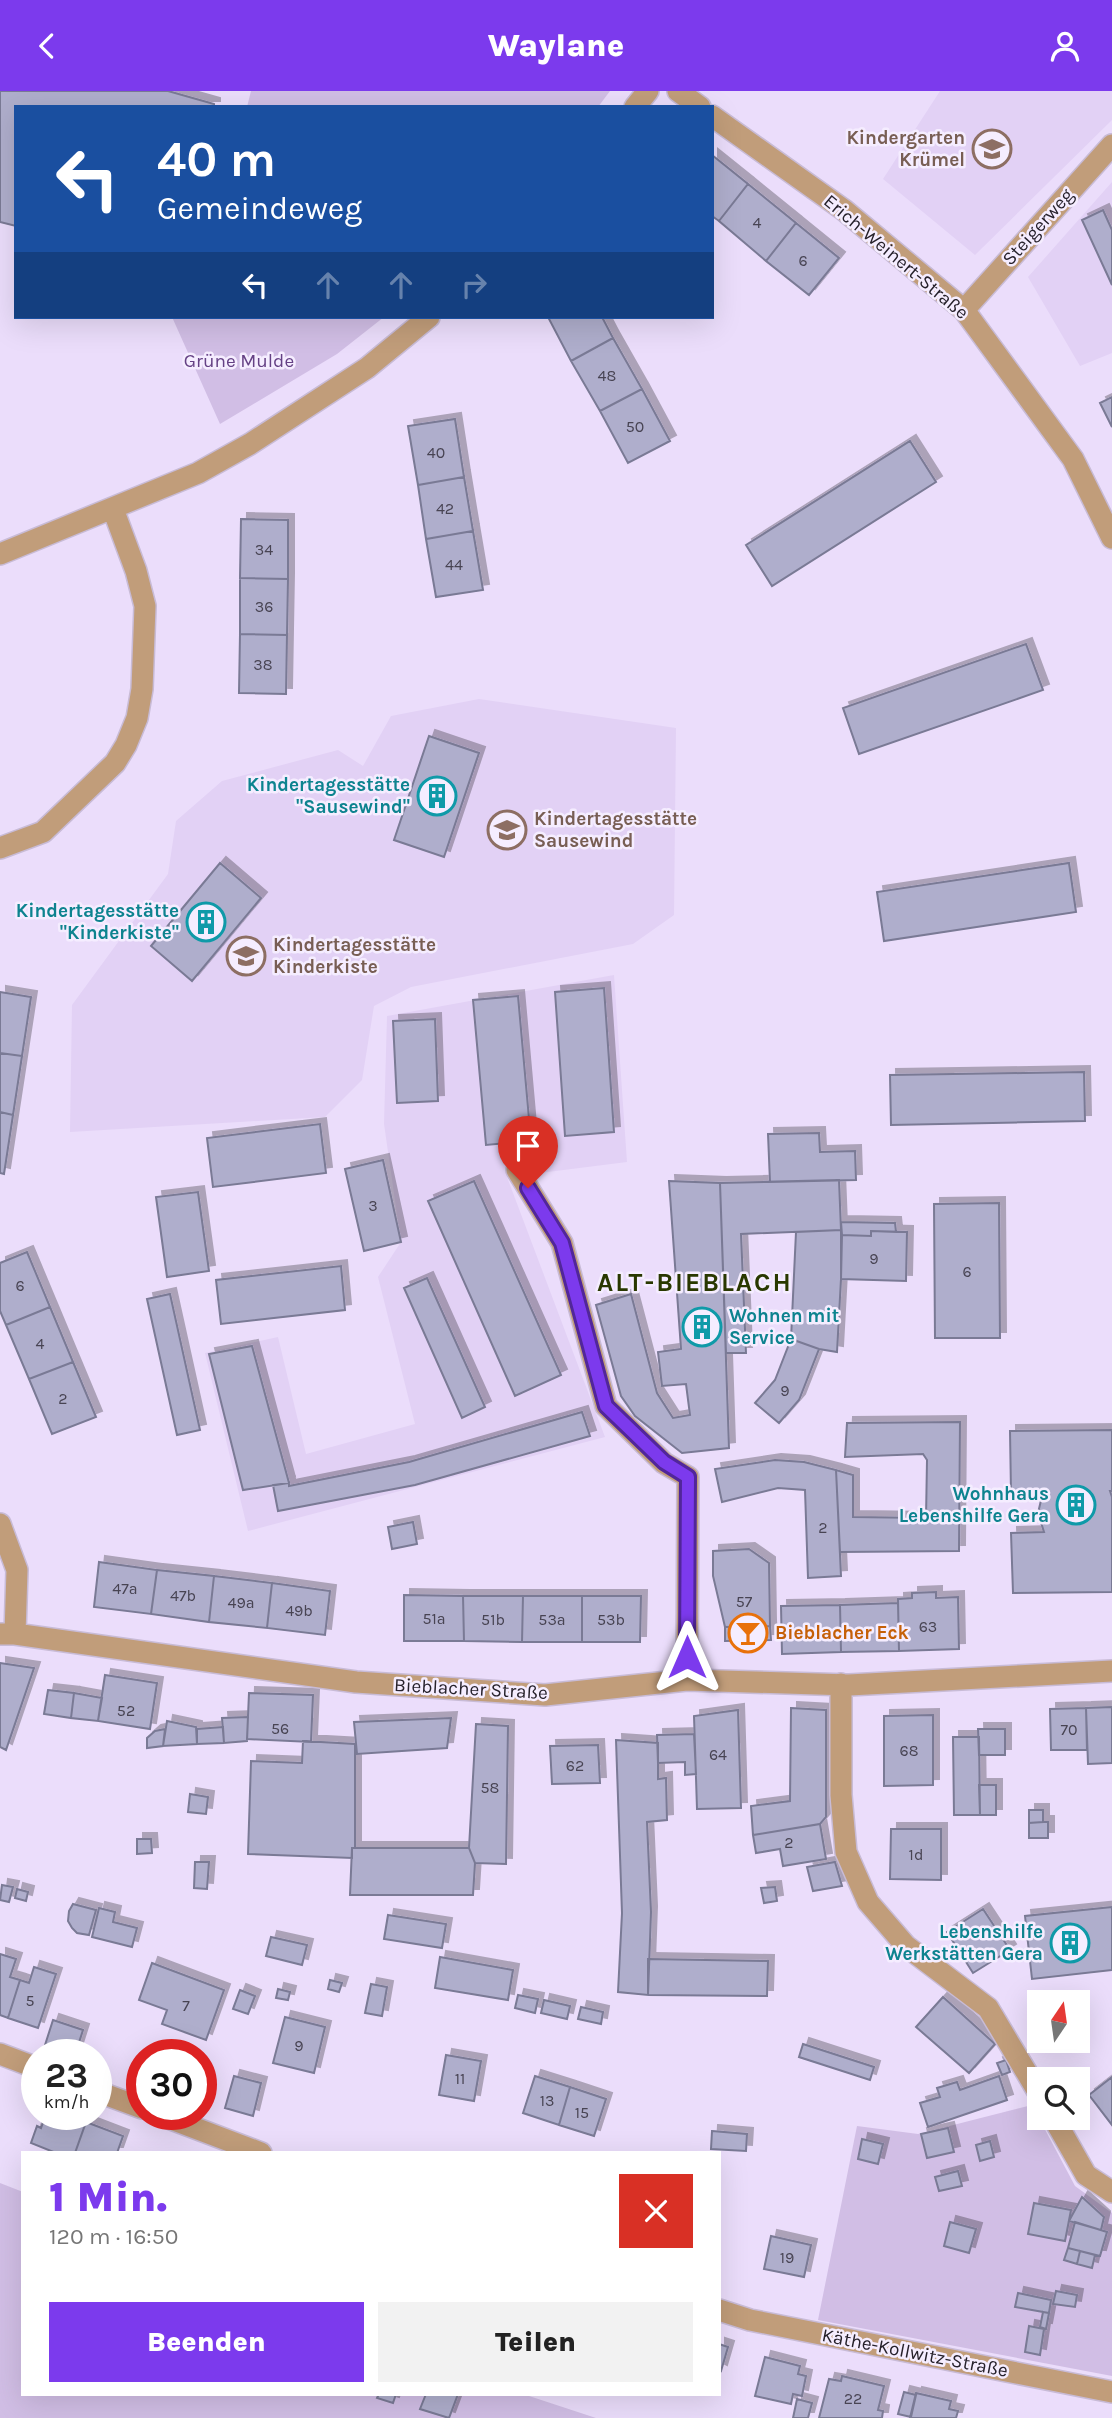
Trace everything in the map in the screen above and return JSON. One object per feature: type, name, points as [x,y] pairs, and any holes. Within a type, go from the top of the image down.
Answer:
[{"type":"street","points":[[637,105],[648,91]]},
{"type":"street","points":[[678,91],[697,105]]},
{"type":"street","name":"Erich-Weinert-Straße","points":[[714,116],[844,210],[964,310],[1073,459],[1112,538]]},
{"type":"street","name":"Steigerweg","points":[[964,310],[1112,145]]},
{"type":"street","points":[[0,554],[198,473],[250,444],[367,368],[427,319]]},
{"type":"street","points":[[0,848],[43,832],[115,763],[126,745],[136,718],[142,689],[145,606],[136,571],[113,509]]},
{"type":"street","points":[[517,1170],[562,1243],[606,1406],[664,1462],[688,1477],[687,1680]]},
{"type":"street","points":[[0,1524],[17,1570],[7,1634]]},
{"type":"street","name":"Bieblacher Straße","points":[[7,1634],[356,1682],[545,1695],[687,1680],[841,1684],[1112,1671]]},
{"type":"street","points":[[841,1684],[841,1795],[846,1852],[868,1902],[906,1946],[988,2008],[1027,2073]]},
{"type":"street","points":[[0,2055],[21,2062]]},
{"type":"street","points":[[200,2130],[256,2151]]},
{"type":"street","points":[[1060,2130],[1086,2175],[1112,2192]]},
{"type":"street","name":"Käthe-Kollwitz-Straße","points":[[721,2311],[750,2320],[1112,2392]]},
{"type":"shaded area","name":"Kindergarten Krümel","points":[[940,91],[1112,91],[1112,120],[975,255],[883,179]]},
{"type":"shaded area","points":[[1112,182],[1112,353],[1080,366],[1028,277]]},
{"type":"shaded area","points":[[479,699],[676,728],[674,915],[633,944],[411,987],[374,1006],[362,1080],[325,1117],[70,1132],[72,1005],[168,874],[176,821],[222,781],[338,750],[363,766],[391,716]]},
{"type":"shaded area","points":[[614,975],[627,1162],[507,1177],[605,1437],[248,1531],[205,1353],[278,1337],[306,1454],[415,1424],[378,1277],[401,1242],[384,1124],[387,1016]]},
{"type":"green space","points":[[251,91],[610,91],[600,105],[248,105]]},
{"type":"green space","name":"Grüne Mulde","points":[[173,319],[381,319],[337,354],[220,424]]},
{"type":"green space","points":[[1027,2106],[1027,2130],[1045,2130],[1075,2186],[1112,2213],[1112,2376],[818,2320],[857,2126],[918,2134]]},
{"type":"green space","points":[[0,2183],[21,2191],[21,2396],[529,2396],[596,2418],[0,2418]]},
{"type":"building","points":[[0,91],[168,91],[214,104],[14,105],[14,226],[0,222]]},
{"type":"building","points":[[714,157],[748,184],[719,221],[714,217]]},
{"type":"building","points":[[748,184],[796,223],[766,261],[719,221]]},
{"type":"building","points":[[1103,210],[1112,230],[1112,285],[1082,220]]},
{"type":"building","points":[[796,223],[839,258],[809,295],[766,261]]},
{"type":"building","points":[[549,319],[603,319],[613,338],[571,361]]},
{"type":"building","points":[[613,338],[642,389],[600,411],[571,361]]},
{"type":"building","points":[[642,389],[670,441],[628,463],[600,411]]},
{"type":"building","points":[[1112,397],[1112,427],[1100,403]]},
{"type":"building","points":[[455,419],[464,477],[418,485],[408,426]]},
{"type":"building","points":[[910,441],[936,482],[772,586],[746,545]]},
{"type":"building","points":[[464,477],[473,531],[426,539],[418,485]]},
{"type":"building","points":[[241,519],[288,520],[288,579],[240,578]]},
{"type":"building","points":[[473,531],[483,590],[436,597],[426,539]]},
{"type":"building","points":[[240,578],[288,579],[287,635],[240,634]]},
{"type":"building","points":[[240,634],[287,635],[286,694],[239,693]]},
{"type":"building","points":[[1026,644],[1043,690],[859,754],[843,708]]},
{"type":"building","name":"Kindertagesstätte \"Sausewind\"","points":[[429,736],[479,753],[444,857],[394,840]]},
{"type":"building","name":"Kindertagesstätte \"Kinderkiste\"","points":[[220,863],[261,898],[192,981],[151,946]]},
{"type":"building","points":[[1069,863],[1076,912],[884,941],[877,892]]},
{"type":"building","points":[[604,988],[614,1132],[565,1136],[555,992]]},
{"type":"building","points":[[0,992],[31,997],[22,1056],[0,1053]]},
{"type":"building","points":[[518,996],[531,1141],[486,1145],[473,1000]]},
{"type":"building","points":[[435,1019],[438,1101],[397,1103],[393,1021]]},
{"type":"building","points":[[0,1053],[22,1056],[13,1115],[0,1112]]},
{"type":"building","points":[[1084,1072],[1085,1121],[891,1125],[890,1075]]},
{"type":"building","points":[[0,1112],[13,1115],[4,1174],[0,1173]]},
{"type":"building","points":[[320,1124],[326,1173],[213,1187],[207,1138]]},
{"type":"building","points":[[819,1133],[820,1152],[855,1151],[856,1180],[770,1182],[768,1134]]},
{"type":"building","points":[[383,1160],[401,1242],[364,1251],[345,1169]]},
{"type":"building","points":[[839,1180],[841,1230],[741,1234],[746,1353],[726,1353],[720,1183]]},
{"type":"building","points":[[474,1181],[561,1375],[515,1396],[428,1201]]},
{"type":"building","name":"Wohnen mit Service","points":[[669,1181],[720,1183],[729,1448],[682,1453],[635,1416],[621,1396],[596,1305],[631,1294],[657,1393],[673,1418],[690,1415],[686,1384],[662,1386],[658,1352],[681,1349]]},
{"type":"building","points":[[198,1192],[209,1271],[167,1277],[156,1197]]},
{"type":"building","points":[[999,1203],[1000,1338],[935,1338],[934,1204]]},
{"type":"building","points":[[841,1222],[895,1223],[896,1232],[871,1231],[871,1236],[842,1235]]},
{"type":"building","points":[[841,1230],[837,1352],[791,1339],[796,1232]]},
{"type":"building","points":[[871,1231],[907,1232],[906,1281],[841,1279],[842,1235],[871,1236]]},
{"type":"building","points":[[27,1252],[50,1307],[6,1325],[0,1311],[0,1263]]},
{"type":"building","points":[[341,1266],[345,1310],[221,1324],[216,1280]]},
{"type":"building","points":[[427,1278],[485,1407],[462,1418],[404,1288]]},
{"type":"building","points":[[170,1294],[200,1430],[177,1435],[147,1299]]},
{"type":"building","points":[[50,1307],[73,1362],[29,1379],[6,1325]]},
{"type":"building","points":[[791,1339],[819,1349],[799,1400],[779,1423],[755,1403],[775,1380]]},
{"type":"building","points":[[252,1346],[289,1483],[243,1490],[209,1354]]},
{"type":"building","points":[[73,1362],[96,1417],[52,1434],[29,1379]]},
{"type":"building","points":[[582,1412],[590,1436],[415,1485],[278,1511],[273,1485],[289,1483],[289,1486],[409,1462]]},
{"type":"building","points":[[960,1422],[959,1551],[840,1552],[836,1470],[853,1475],[853,1517],[926,1518],[927,1460],[923,1454],[845,1457],[847,1423]]},
{"type":"building","name":"Wohnhaus Lebenshilfe Gera","points":[[1112,1430],[1112,1592],[1013,1593],[1011,1533],[1044,1532],[1038,1513],[1043,1492],[1011,1493],[1010,1431]]},
{"type":"building","points":[[775,1460],[804,1462],[836,1470],[841,1576],[808,1578],[805,1490],[778,1488],[722,1502],[715,1469]]},
{"type":"building","points":[[413,1522],[417,1544],[392,1549],[388,1527]]},
{"type":"building","points":[[749,1549],[769,1563],[770,1626],[725,1627],[713,1576],[713,1551]]},
{"type":"building","points":[[99,1562],[157,1570],[151,1614],[94,1607]]},
{"type":"building","points":[[157,1570],[214,1576],[209,1622],[151,1614]]},
{"type":"building","points":[[214,1576],[272,1583],[267,1628],[209,1622]]},
{"type":"building","points":[[272,1583],[330,1591],[325,1635],[267,1628]]},
{"type":"building","points":[[936,1592],[936,1598],[958,1597],[959,1649],[899,1651],[898,1599],[912,1598],[912,1593]]},
{"type":"building","points":[[404,1595],[463,1596],[464,1641],[404,1641]]},
{"type":"building","points":[[463,1596],[523,1596],[522,1642],[464,1641]]},
{"type":"building","points":[[523,1596],[582,1596],[582,1642],[522,1642]]},
{"type":"building","points":[[582,1596],[641,1596],[640,1642],[582,1642]]},
{"type":"building","points":[[898,1603],[899,1651],[841,1652],[840,1605]]},
{"type":"building","points":[[840,1605],[841,1652],[782,1654],[781,1606]]},
{"type":"building","name":"Bieblacher Eck","points":[[770,1626],[771,1640],[725,1641],[725,1627]]},
{"type":"building","points":[[0,1663],[34,1668],[6,1750],[0,1747]]},
{"type":"building","points":[[105,1675],[157,1683],[150,1729],[98,1721]]},
{"type":"building","points":[[48,1690],[74,1693],[71,1718],[44,1714]]},
{"type":"building","points":[[74,1693],[102,1698],[98,1721],[71,1718]]},
{"type":"building","points":[[249,1693],[313,1695],[311,1742],[247,1739]]},
{"type":"building","points":[[1112,1707],[1112,1763],[1088,1764],[1086,1708]]},
{"type":"building","points":[[791,1708],[826,1710],[826,1817],[820,1824],[753,1835],[751,1806],[790,1801]]},
{"type":"building","points":[[1086,1708],[1087,1750],[1051,1750],[1050,1709]]},
{"type":"building","points":[[738,1710],[741,1808],[697,1809],[694,1716]]},
{"type":"building","points":[[933,1715],[933,1785],[884,1786],[884,1716]]},
{"type":"building","points":[[248,1717],[247,1741],[224,1743],[222,1718]]},
{"type":"building","points":[[451,1718],[447,1748],[357,1754],[354,1722]]},
{"type":"building","points":[[167,1721],[196,1727],[197,1744],[163,1746]]},
{"type":"building","points":[[476,1724],[508,1726],[506,1864],[475,1863],[469,1848]]},
{"type":"building","points":[[223,1727],[224,1743],[197,1744],[197,1729]]},
{"type":"building","points":[[165,1729],[163,1746],[147,1748],[147,1738],[155,1731]]},
{"type":"building","points":[[978,1729],[1005,1729],[1005,1755],[979,1755]]},
{"type":"building","points":[[694,1734],[696,1774],[685,1775],[685,1762],[658,1763],[657,1735]]},
{"type":"building","points":[[953,1737],[979,1737],[980,1815],[954,1815]]},
{"type":"building","points":[[616,1740],[658,1743],[658,1779],[666,1778],[667,1820],[647,1822],[651,1912],[648,1995],[618,1992],[622,1913]]},
{"type":"building","points":[[303,1741],[355,1744],[355,1848],[352,1848],[352,1858],[248,1854],[251,1761],[302,1763]]},
{"type":"building","points":[[598,1745],[600,1783],[552,1784],[550,1746]]},
{"type":"building","points":[[979,1785],[996,1785],[996,1815],[980,1815]]},
{"type":"building","points":[[190,1794],[208,1797],[206,1814],[188,1812]]},
{"type":"building","points":[[1029,1810],[1043,1810],[1043,1822],[1029,1823]]},
{"type":"building","points":[[1048,1822],[1048,1838],[1029,1838],[1029,1823]]},
{"type":"building","points":[[820,1824],[826,1859],[783,1866],[780,1849],[756,1853],[753,1835]]},
{"type":"building","points":[[891,1829],[941,1829],[941,1880],[890,1879]]},
{"type":"building","points":[[137,1839],[151,1839],[152,1853],[137,1854]]},
{"type":"building","points":[[352,1848],[469,1848],[475,1863],[473,1895],[350,1895]]},
{"type":"building","points":[[195,1862],[209,1862],[207,1889],[194,1888]]},
{"type":"building","points":[[835,1862],[842,1886],[813,1891],[807,1867]]},
{"type":"building","points":[[2,1885],[13,1887],[9,1902],[0,1900]]},
{"type":"building","points":[[775,1887],[777,1901],[764,1903],[761,1888]]},
{"type":"building","points":[[17,1889],[28,1892],[26,1901],[15,1898]]},
{"type":"building","points":[[73,1904],[96,1910],[89,1935],[77,1933],[68,1921]]},
{"type":"building","name":"Lebenshilfe Werkstätten Gera","points":[[1112,1907],[1112,1970],[1032,1979],[1025,1916]]},
{"type":"building","points":[[99,1908],[115,1912],[113,1922],[137,1928],[132,1947],[92,1937]]},
{"type":"building","name":"Lebenshilfe Werkstätten Gera","points":[[983,1909],[1010,1950],[973,1973],[947,1932]]},
{"type":"building","points":[[388,1915],[446,1924],[442,1948],[384,1939]]},
{"type":"building","points":[[271,1937],[307,1945],[302,1965],[266,1956]]},
{"type":"building","points":[[0,1954],[16,1959],[10,1977],[20,1980],[8,2018],[0,2015]]},
{"type":"building","points":[[440,1957],[513,1970],[508,2000],[435,1988]]},
{"type":"building","points":[[648,1959],[768,1961],[767,1996],[648,1995]]},
{"type":"building","points":[[152,1963],[224,1990],[206,2039],[162,2024],[167,2010],[139,2000]]},
{"type":"building","points":[[34,1967],[56,1974],[38,2028],[8,2018],[20,1980],[29,1983]]},
{"type":"building","points":[[330,1980],[342,1983],[339,1992],[328,1989]]},
{"type":"building","points":[[371,1984],[387,1987],[382,2016],[365,2013]]},
{"type":"building","points":[[278,1989],[290,1992],[288,2000],[276,1998]]},
{"type":"building","points":[[240,1990],[255,1996],[248,2014],[233,2009]]},
{"type":"building","points":[[518,1995],[538,1999],[535,2013],[515,2008]]},
{"type":"building","points":[[943,1997],[995,2044],[969,2073],[916,2027]]},
{"type":"building","points":[[544,2000],[570,2006],[567,2019],[541,2013]]},
{"type":"building","points":[[581,2007],[603,2012],[601,2024],[578,2019]]},
{"type":"building","points":[[285,2017],[325,2027],[314,2073],[273,2063]]},
{"type":"building","points":[[53,2020],[83,2030],[80,2039],[47,2039]]},
{"type":"building","points":[[803,2044],[874,2067],[870,2080],[799,2057]]},
{"type":"building","points":[[446,2055],[481,2061],[474,2101],[439,2095]]},
{"type":"building","points":[[1006,2060],[1010,2072],[1002,2075],[997,2063]]},
{"type":"building","points":[[234,2076],[261,2083],[253,2116],[225,2108]]},
{"type":"building","points":[[535,2076],[570,2087],[559,2125],[523,2113]]},
{"type":"building","points":[[999,2076],[1007,2100],[928,2127],[920,2103],[940,2097],[937,2088],[957,2082],[960,2090]]},
{"type":"building","points":[[1112,2077],[1112,2125],[1090,2096]]},
{"type":"building","points":[[570,2087],[606,2099],[594,2136],[559,2125]]},
{"type":"building","points":[[948,2128],[954,2152],[927,2158],[921,2134]]},
{"type":"building","points":[[36,2130],[83,2130],[76,2151],[51,2151],[31,2143]]},
{"type":"building","points":[[83,2130],[107,2130],[123,2136],[118,2151],[76,2151]]},
{"type":"building","points":[[712,2131],[747,2134],[746,2151],[711,2149]]},
{"type":"building","points":[[862,2139],[883,2144],[878,2164],[858,2159]]},
{"type":"building","points":[[990,2141],[994,2157],[980,2161],[976,2145]]},
{"type":"building","points":[[958,2171],[962,2186],[939,2191],[935,2177]]},
{"type":"building","points":[[1082,2197],[1104,2217],[1101,2230],[1069,2221]]},
{"type":"building","points":[[1034,2203],[1071,2210],[1065,2241],[1028,2234]]},
{"type":"building","points":[[950,2222],[976,2229],[969,2253],[944,2246]]},
{"type":"building","points":[[1075,2222],[1107,2232],[1100,2256],[1068,2248]]},
{"type":"building","points":[[771,2236],[811,2245],[804,2277],[764,2269]]},
{"type":"building","points":[[1068,2248],[1080,2251],[1077,2264],[1064,2260]]},
{"type":"building","points":[[1080,2251],[1095,2255],[1092,2268],[1077,2264]]},
{"type":"building","points":[[1056,2291],[1077,2295],[1075,2307],[1053,2304]]},
{"type":"building","points":[[1018,2293],[1051,2300],[1049,2313],[1015,2307]]},
{"type":"building","points":[[1043,2312],[1049,2313],[1046,2329],[1040,2327]]},
{"type":"building","points":[[1029,2326],[1044,2329],[1040,2355],[1025,2352]]},
{"type":"building","points":[[721,2345],[728,2347],[721,2371]]},
{"type":"building","points":[[765,2357],[800,2366],[798,2374],[806,2376],[802,2396],[793,2394],[791,2404],[755,2396]]},
{"type":"building","points":[[842,2376],[884,2386],[878,2410],[883,2411],[882,2418],[819,2418],[829,2379],[841,2381]]},
{"type":"building","points":[[904,2392],[916,2395],[911,2417],[898,2414]]},
{"type":"building","points":[[916,2393],[951,2401],[949,2409],[958,2411],[956,2418],[910,2418]]},
{"type":"building","points":[[378,2396],[395,2396],[393,2403],[377,2398]]},
{"type":"building","points":[[425,2396],[457,2396],[449,2418],[420,2409]]},
{"type":"building","points":[[797,2399],[812,2403],[808,2418],[793,2418]]},
{"type":"place","name":"Kindergarten Krümel","points":[[992,149]]},
{"type":"place","name":"Kindertagesstätte \"Sausewind\"","points":[[437,796]]},
{"type":"place","name":"Kindertagesstätte Sausewind","points":[[507,830]]},
{"type":"place","name":"Kindertagesstätte \"Kinderkiste\"","points":[[206,922]]},
{"type":"place","name":"Kindertagesstätte Kinderkiste","points":[[246,956]]},
{"type":"place","name":"Wohnen mit Service","points":[[702,1327]]},
{"type":"place","name":"Wohnhaus Lebenshilfe Gera","points":[[1076,1505]]},
{"type":"place","name":"Bieblacher Eck","points":[[748,1633]]},
{"type":"place","name":"Lebenshilfe Werkstätten Gera","points":[[1070,1943]]},
{"type":"district","name":"ALT-BIEBLACH","points":[[695,1282]]},
{"type":"route","points":[[528,1188],[562,1243],[606,1406],[664,1462],[688,1477],[687,1657]]}]
